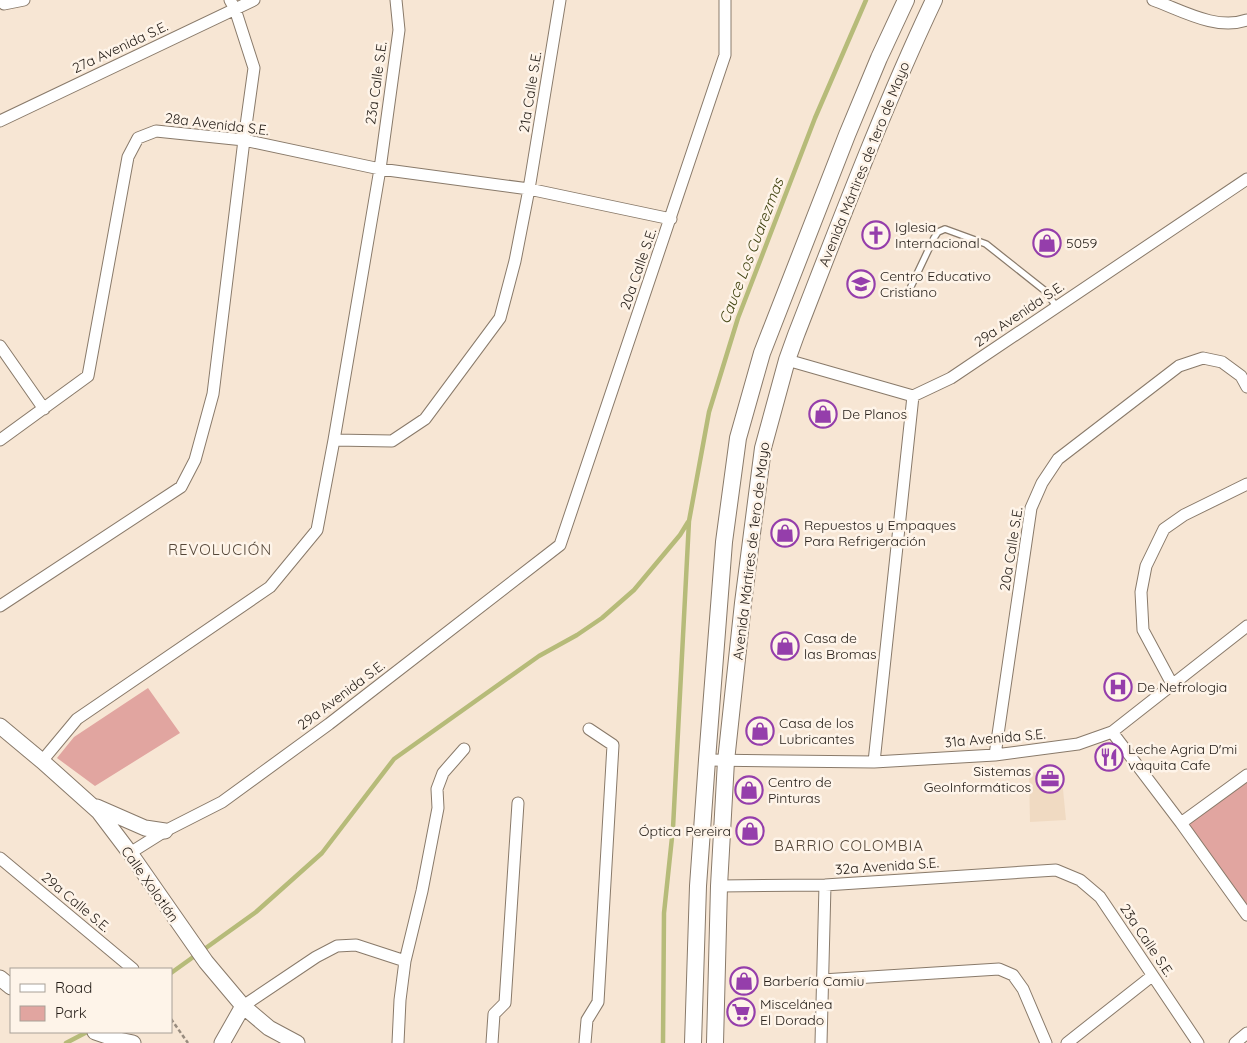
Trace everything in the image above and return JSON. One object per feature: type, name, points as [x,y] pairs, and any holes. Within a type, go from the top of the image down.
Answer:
[{"type":"main road","name":"Avenida Mártires de 1ero de Mayo","points":[[693,1043],[698,886],[707,760],[724,542],[738,438],[762,354],[879,58],[906,0]]},
{"type":"main road","name":"Avenida Mártires de 1ero de Mayo","points":[[714,1043],[719,886],[726,761],[763,448],[787,360],[865,156],[902,67],[934,0]]},
{"type":"main road","points":[[879,58],[902,67]]},
{"type":"street","points":[[2,2],[24,0]]},
{"type":"street","name":"27a Avenida S.E.","points":[[0,121],[233,5],[254,0]]},
{"type":"street","name":"23a Calle S.E.","points":[[42,760],[77,719],[270,587],[317,530],[380,169],[398,30],[396,0]]},
{"type":"street","name":"21a Calle S.E.","points":[[334,440],[392,441],[425,419],[500,318],[529,189],[560,0]]},
{"type":"street","name":"20a Calle S.E.","points":[[560,545],[725,55],[725,0]]},
{"type":"street","points":[[1152,0],[1216,23],[1247,20]]},
{"type":"street","points":[[0,606],[181,487],[195,460],[213,394],[254,68],[233,5]]},
{"type":"street","name":"28a Avenida S.E.","points":[[0,440],[88,376],[128,157],[138,138],[156,131],[244,140],[380,169],[529,189],[671,219]]},
{"type":"street","name":"29a Avenida S.E.","points":[[913,396],[951,378],[1246,181]]},
{"type":"street","points":[[0,346],[44,408]]},
{"type":"street","name":"20a Calle S.E.","points":[[995,756],[1031,508],[1042,483],[1058,459],[1179,366],[1203,358],[1222,362],[1242,376],[1247,387]]},
{"type":"street","points":[[787,360],[913,396],[874,762]]},
{"type":"street","points":[[1172,684],[1143,630],[1141,592],[1146,566],[1164,529],[1184,514],[1247,484]]},
{"type":"street","name":"29a Avenida S.E.","points":[[130,853],[230,796],[330,724],[560,545]]},
{"type":"street","name":"31a Avenida S.E.","points":[[707,760],[874,762],[995,756],[1078,744],[1112,732],[1247,626]]},
{"type":"street","name":"Calle Xolotlán","points":[[0,726],[42,760],[99,812],[206,962],[243,1006],[269,1028],[297,1043]]},
{"type":"street","points":[[585,1043],[587,1020],[598,1002],[613,745],[589,729]]},
{"type":"street","points":[[1112,732],[1182,823],[1247,915]]},
{"type":"street","points":[[398,1043],[400,1000],[405,960],[422,891],[438,808],[437,789],[443,773],[464,748]]},
{"type":"street","points":[[1182,823],[1247,775]]},
{"type":"street","points":[[88,802],[136,824],[166,831]]},
{"type":"street","points":[[492,1043],[494,1014],[505,1003],[518,803]]},
{"type":"street","name":"29a Calle S.E.","points":[[0,858],[132,968]]},
{"type":"street","name":"23a Calle S.E.","points":[[1056,870],[1080,880],[1100,897],[1198,1043]]},
{"type":"street","name":"32a Avenida S.E.","points":[[719,886],[826,885],[1056,870]]},
{"type":"street","points":[[821,1043],[826,885]]},
{"type":"street","points":[[222,1043],[243,1006],[316,957],[337,946],[356,945],[405,960]]},
{"type":"street","points":[[822,980],[999,969],[1013,975],[1023,989],[1046,1043]]},
{"type":"street","points":[[1067,1043],[1152,976]]},
{"type":"street","points":[[0,978],[10,986]]},
{"type":"street","points":[[1235,1043],[1247,1033]]},
{"type":"lane","points":[[907,295],[934,238],[938,232],[945,229],[986,244],[1044,290],[1057,307]]},
{"type":"path","points":[[172,1019],[188,1043]]},
{"type":"shaded area","name":"Sistemas GeoInformáticos","points":[[1061,769],[1066,820],[1030,822],[1029,773]]},
{"type":"green space","points":[[148,688],[180,733],[95,786],[57,758],[74,737]]},
{"type":"green space","points":[[1247,775],[1247,915],[1181,823]]},
{"type":"waterway","name":"Cauce Los Cuarezmas","points":[[663,1043],[664,913],[673,828],[689,521],[709,412],[738,318],[815,118],[866,0]]},
{"type":"waterway","points":[[172,972],[256,912],[322,853],[394,759],[539,656],[577,635],[602,618],[634,590],[680,535],[688,522]]},
{"type":"waterway","points":[[66,1043],[85,1033]]},
{"type":"place","name":"Iglesia Internacional","points":[[876,235]]},
{"type":"place","name":"5059","points":[[1047,243]]},
{"type":"place","name":"Centro Educativo Cristiano","points":[[861,284]]},
{"type":"place","name":"De Planos","points":[[823,414]]},
{"type":"place","name":"Repuestos y Empaques Para Refrigeración","points":[[785,533]]},
{"type":"place","name":"Casa de las Bromas","points":[[785,646]]},
{"type":"place","name":"De Nefrologia","points":[[1118,687]]},
{"type":"place","name":"Casa de los Lubricantes","points":[[760,731]]},
{"type":"place","name":"Leche Agria D'mi vaquita Cafe","points":[[1109,757]]},
{"type":"place","name":"Sistemas GeoInformáticos","points":[[1050,779]]},
{"type":"place","name":"Centro de Pinturas","points":[[749,790]]},
{"type":"place","name":"Óptica Pereira","points":[[750,831]]},
{"type":"place","name":"Barbería Camiu","points":[[744,981]]},
{"type":"place","name":"Miscelánea El Dorado","points":[[741,1012]]},
{"type":"district","name":"REVOLUCIÓN","points":[[220,549]]},
{"type":"district","name":"BARRIO COLOMBIA","points":[[849,845]]}]
